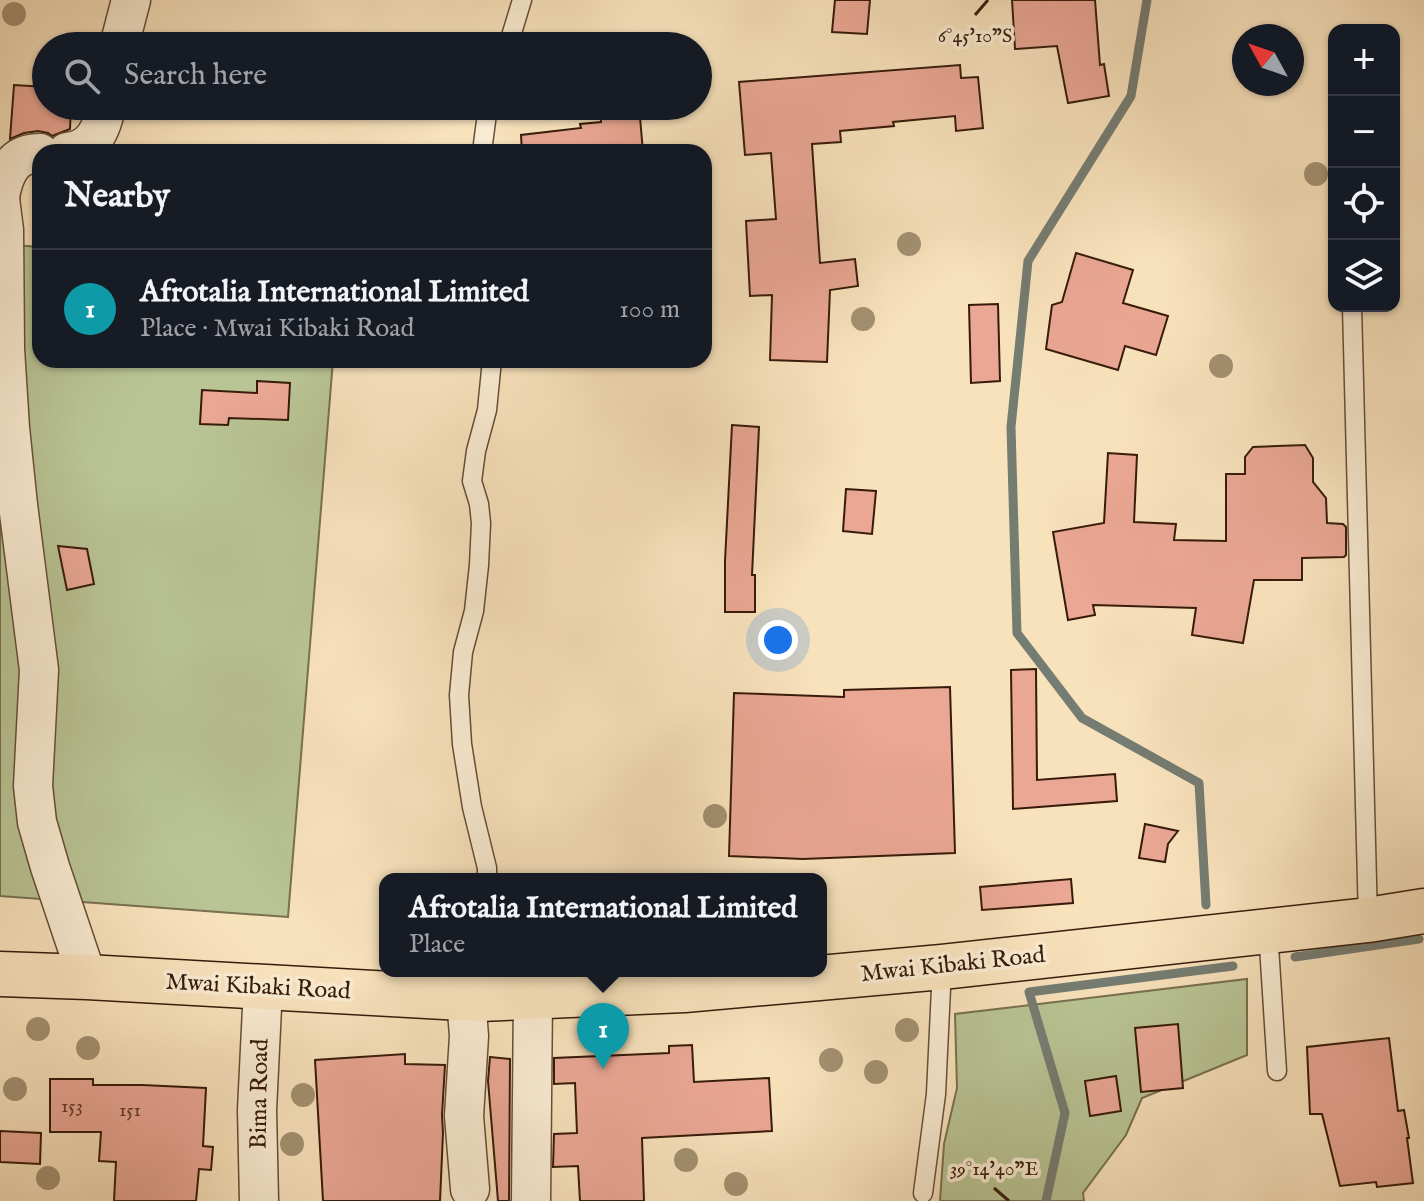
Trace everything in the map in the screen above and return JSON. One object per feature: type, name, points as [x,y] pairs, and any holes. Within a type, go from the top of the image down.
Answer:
[{"type":"main road","name":"Mwai Kibaki Road","points":[[0,974],[533,996],[684,990],[942,967],[1368,920],[1424,911]]},
{"type":"street","points":[[123,32],[131,0]]},
{"type":"street","points":[[91,144],[104,120]]},
{"type":"street","points":[[32,153],[17,158],[8,170],[2,182],[0,198],[4,230],[5,349],[10,428],[39,670],[33,786],[37,822],[87,977]]},
{"type":"street","name":"Bima Road","points":[[259,1201],[257,1110],[263,987]]},
{"type":"street","points":[[470,1189],[464,1116],[469,1036],[476,994]]},
{"type":"street","points":[[531,1201],[533,996]]},
{"type":"lane","points":[[512,32],[522,0]]},
{"type":"lane","points":[[483,144],[486,120]]},
{"type":"lane","points":[[1352,312],[1368,920]]},
{"type":"lane","points":[[487,873],[462,744],[459,695],[463,652],[474,611],[479,565],[481,523],[472,481],[487,410],[491,368]]},
{"type":"lane","points":[[1268,930],[1277,1071]]},
{"type":"lane","points":[[923,1193],[936,1094],[942,967]]},
{"type":"green space","points":[[0,244],[32,246],[32,368],[332,368],[288,917],[0,896]]},
{"type":"green space","points":[[1247,979],[1247,1055],[1142,1098],[1126,1135],[1083,1193],[1084,1201],[940,1201],[944,1144],[957,1088],[955,1014]]},
{"type":"building","points":[[835,0],[870,0],[867,34],[832,32]]},
{"type":"building","points":[[1012,0],[1095,0],[1100,65],[1104,64],[1109,96],[1068,103],[1057,46],[1015,49]]},
{"type":"building","points":[[960,65],[961,78],[978,77],[983,128],[956,131],[955,116],[840,131],[841,142],[812,144],[820,263],[855,259],[858,286],[830,290],[827,362],[770,360],[772,295],[750,296],[746,221],[776,219],[771,153],[745,155],[739,82]]},
{"type":"building","points":[[14,85],[32,86],[32,120],[70,120],[70,129],[52,136],[38,131],[10,139]]},
{"type":"building","points":[[640,120],[642,144],[522,144],[521,135],[581,128],[580,124]]},
{"type":"building","points":[[1076,253],[1133,270],[1123,303],[1168,316],[1156,355],[1125,346],[1118,370],[1046,349],[1052,305],[1062,302]]},
{"type":"building","points":[[998,304],[1000,381],[971,383],[969,305]]},
{"type":"building","points":[[257,381],[290,383],[288,420],[229,418],[228,425],[200,424],[202,390],[257,393]]},
{"type":"building","points":[[732,425],[759,427],[752,575],[755,575],[755,612],[725,612]]},
{"type":"building","points":[[1305,445],[1313,458],[1313,482],[1326,498],[1327,523],[1346,527],[1346,555],[1302,558],[1302,580],[1254,580],[1243,643],[1192,635],[1196,608],[1093,605],[1095,615],[1068,620],[1053,532],[1104,523],[1108,453],[1137,455],[1134,522],[1176,524],[1174,540],[1226,541],[1226,474],[1245,474],[1245,457],[1253,447]]},
{"type":"building","points":[[846,489],[876,491],[872,534],[843,531]]},
{"type":"building","points":[[58,546],[87,549],[94,584],[67,590]]},
{"type":"building","points":[[1036,669],[1037,780],[1115,774],[1117,801],[1013,809],[1011,670]]},
{"type":"building","points":[[950,687],[955,853],[803,859],[729,856],[734,693],[844,697],[844,690]]},
{"type":"building","points":[[1145,824],[1178,831],[1168,844],[1165,862],[1139,858]]},
{"type":"building","points":[[1071,879],[1073,903],[982,910],[980,887]]},
{"type":"building","points":[[1178,1024],[1183,1088],[1141,1092],[1135,1028]]},
{"type":"building","points":[[1389,1038],[1398,1111],[1404,1110],[1409,1138],[1413,1183],[1377,1187],[1376,1182],[1340,1186],[1322,1114],[1310,1114],[1307,1047]]},
{"type":"building","points":[[692,1045],[694,1082],[769,1078],[772,1131],[642,1138],[644,1201],[580,1201],[578,1166],[553,1167],[554,1134],[577,1133],[575,1083],[554,1084],[554,1058],[669,1053],[669,1046]]},
{"type":"building","points":[[405,1054],[405,1064],[445,1065],[440,1201],[323,1201],[315,1060]]},
{"type":"building","points":[[490,1057],[510,1059],[509,1201],[498,1201],[488,1081]]},
{"type":"building","points":[[1116,1076],[1121,1111],[1090,1116],[1085,1081]]},
{"type":"building","points":[[50,1079],[93,1079],[93,1085],[206,1088],[203,1146],[213,1147],[211,1170],[199,1169],[196,1201],[114,1201],[116,1162],[99,1161],[101,1132],[50,1132]]},
{"type":"building","points":[[0,1131],[41,1133],[40,1164],[0,1162]]},
{"type":"waterway","points":[[1147,0],[1131,96],[1028,261],[1011,427],[1017,633],[1082,718],[1199,783],[1206,905]]},
{"type":"waterway","points":[[1295,957],[1419,939]]},
{"type":"waterway","points":[[1046,1201],[1065,1113],[1029,992],[1233,966]]},
{"type":"place","name":"Afrotalia International Limited","points":[[603,1069]]}]
